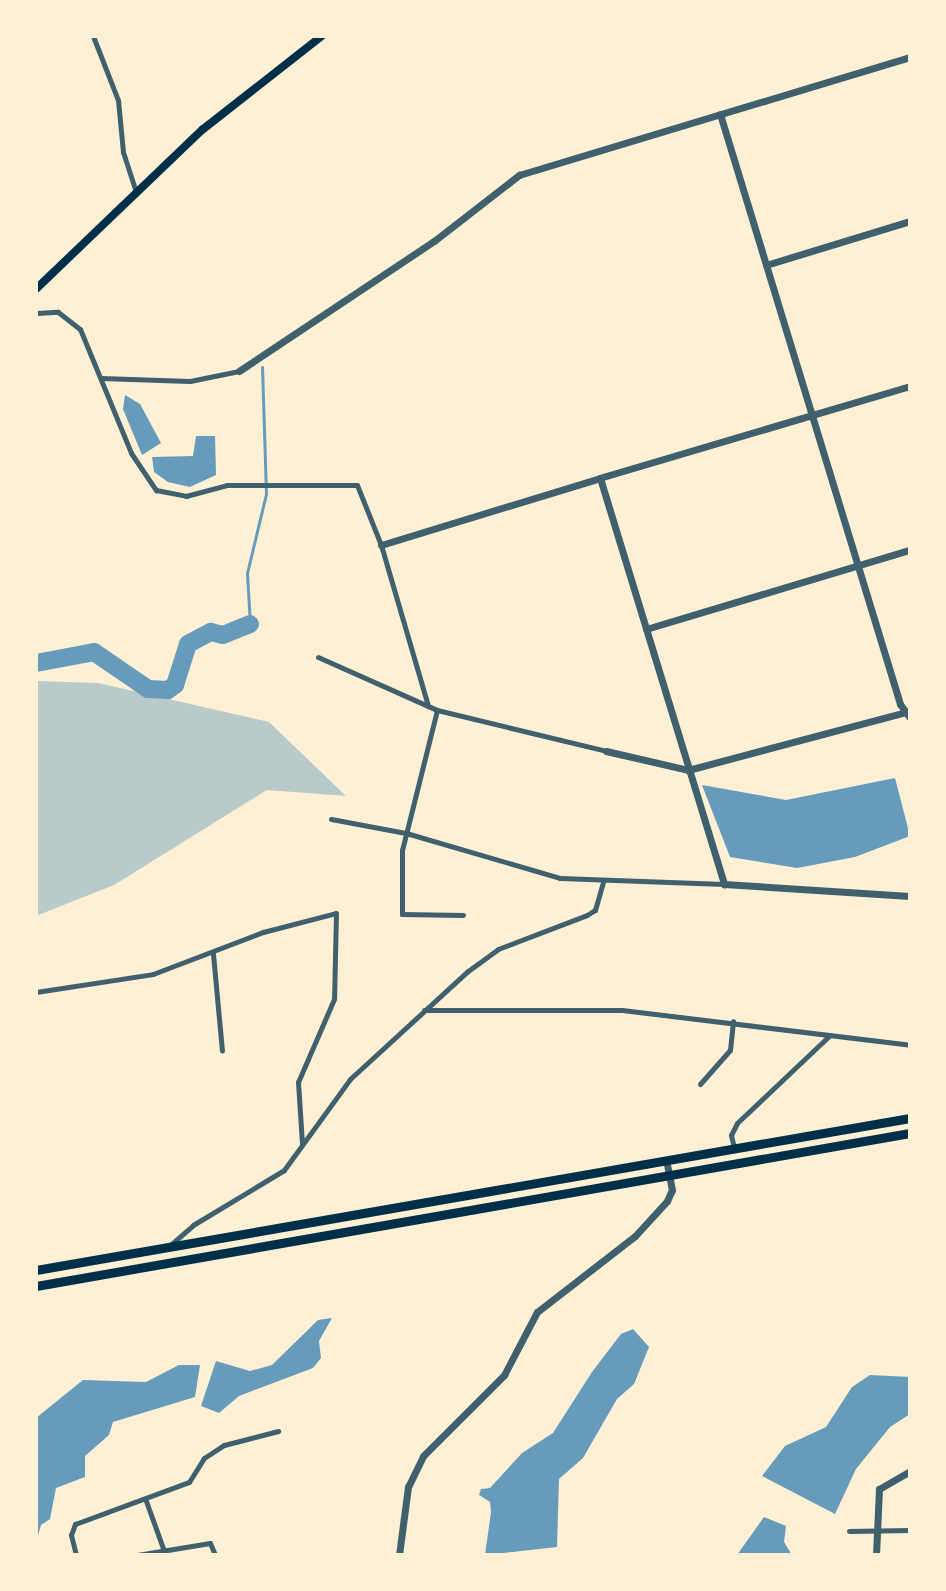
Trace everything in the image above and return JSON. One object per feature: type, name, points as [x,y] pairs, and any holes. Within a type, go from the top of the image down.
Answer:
[{"type":"highway","points":[[36,1270],[667,1164],[910,1118]]},
{"type":"highway","points":[[36,1286],[910,1133]]},
{"type":"main road","points":[[36,289],[219,116],[322,36]]},
{"type":"street","points":[[93,36],[114,87],[123,152],[136,193]]},
{"type":"street","points":[[101,378],[190,381],[239,371],[434,241],[519,175],[910,57]]},
{"type":"street","points":[[318,657],[437,710],[688,770],[909,714],[858,565],[720,114]]},
{"type":"street","points":[[766,265],[910,221]]},
{"type":"street","points":[[36,313],[58,312],[71,318],[101,378],[131,453],[156,490],[186,496],[227,485],[357,485],[381,545],[428,706]]},
{"type":"street","points":[[381,545],[910,386]]},
{"type":"street","points":[[600,478],[724,884]]},
{"type":"street","points":[[646,629],[910,550]]},
{"type":"street","points":[[437,710],[406,833],[402,914],[463,915]]},
{"type":"street","points":[[331,819],[406,833],[560,878],[603,882],[724,884],[910,896]]},
{"type":"street","points":[[168,1248],[193,1225],[284,1170],[350,1079],[423,1010],[498,949],[595,910],[603,882]]},
{"type":"street","points":[[36,992],[153,974],[276,928],[336,913],[334,999],[298,1082],[302,1146]]},
{"type":"street","points":[[213,954],[222,1051]]},
{"type":"street","points":[[423,1010],[622,1010],[733,1021],[910,1045]]},
{"type":"street","points":[[700,1084],[730,1050],[733,1021]]},
{"type":"street","points":[[734,1151],[731,1135],[737,1123],[830,1035]]},
{"type":"street","points":[[399,1555],[408,1487],[423,1456],[504,1375],[537,1312],[653,1217],[672,1190],[667,1164]]},
{"type":"street","points":[[76,1555],[71,1535],[75,1524],[146,1501],[189,1482],[204,1458],[224,1445],[278,1431]]},
{"type":"street","points":[[876,1555],[879,1489],[910,1471]]},
{"type":"street","points":[[146,1501],[164,1551]]},
{"type":"street","points":[[849,1531],[910,1530]]},
{"type":"street","points":[[137,1555],[210,1543],[215,1555]]},
{"type":"shaded area","points":[[36,681],[98,683],[269,722],[346,796],[267,790],[114,885],[36,916]]},
{"type":"water","points":[[125,395],[140,404],[161,443],[142,455],[123,409]]},
{"type":"water","points":[[196,436],[215,436],[216,475],[190,487],[168,482],[154,472],[152,457],[193,456]]},
{"type":"water","points":[[895,778],[910,836],[855,857],[797,868],[730,857],[702,785],[786,800]]},
{"type":"water","points":[[332,1318],[319,1341],[321,1358],[313,1368],[239,1396],[219,1413],[201,1406],[216,1361],[250,1371],[272,1365],[318,1320]]},
{"type":"water","points":[[633,1329],[649,1347],[634,1384],[617,1399],[583,1458],[559,1479],[557,1547],[485,1555],[491,1512],[490,1502],[479,1495],[481,1489],[490,1488],[522,1453],[553,1433],[621,1334]]},
{"type":"water","points":[[179,1365],[200,1365],[195,1397],[113,1422],[109,1435],[85,1456],[85,1477],[56,1488],[50,1519],[41,1525],[36,1542],[36,1418],[83,1380],[146,1382]]},
{"type":"water","points":[[870,1375],[910,1377],[910,1414],[890,1427],[856,1469],[835,1514],[762,1476],[785,1446],[826,1427],[852,1387]]},
{"type":"water","points":[[764,1517],[786,1526],[784,1542],[792,1555],[737,1555]]},
{"type":"waterway","points":[[250,624],[247,573],[266,494],[262,367]]},
{"type":"waterway","points":[[36,663],[94,652],[148,689],[168,690],[175,685],[188,644],[211,632],[223,635],[250,624]]}]
